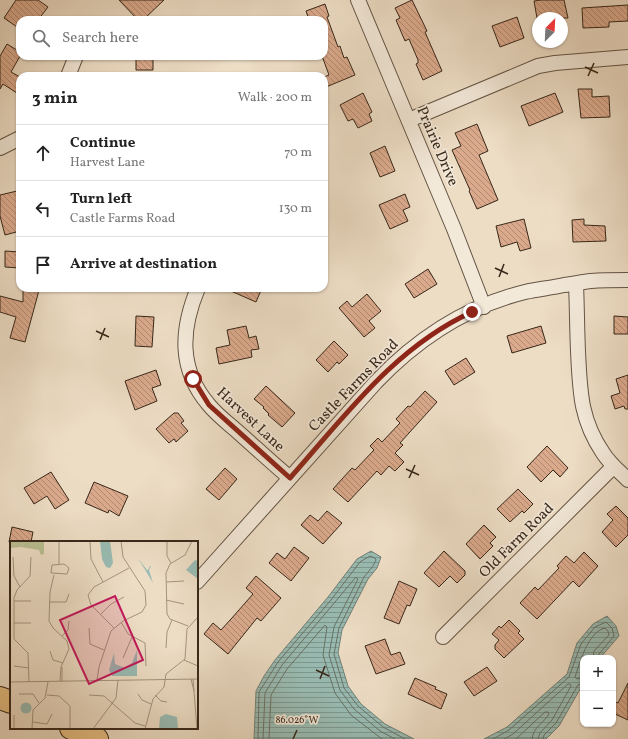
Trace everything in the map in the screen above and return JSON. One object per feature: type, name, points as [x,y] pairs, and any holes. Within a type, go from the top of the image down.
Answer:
[{"type":"main road","points":[[0,698],[10,702]]},
{"type":"main road","points":[[75,729],[96,735]]},
{"type":"street","name":"Prairie Drive","points":[[358,0],[454,229],[484,307]]},
{"type":"street","points":[[409,120],[538,66],[555,62],[628,57]]},
{"type":"street","points":[[70,72],[74,60]]},
{"type":"street","points":[[0,148],[16,140]]},
{"type":"street","name":"Castle Farms Road","points":[[198,581],[376,382],[399,359],[419,343],[440,329],[484,307],[526,292],[592,281],[628,280]]},
{"type":"street","points":[[576,284],[582,405],[586,420],[596,442],[606,458],[628,480]]},
{"type":"street","name":"Harvest Lane","points":[[196,292],[189,312],[185,337],[188,368],[195,385],[209,405],[290,478]]},
{"type":"street","name":"Old Farm Road","points":[[443,637],[614,466]]},
{"type":"water","points":[[371,551],[381,557],[377,568],[368,579],[342,630],[338,653],[348,686],[361,704],[385,724],[414,739],[254,739],[256,691],[264,676],[275,660],[328,597],[357,559]]},
{"type":"water","points":[[607,616],[616,626],[619,636],[603,655],[580,655],[580,689],[559,726],[546,739],[484,739],[507,727],[567,674],[577,643],[593,624]]},
{"type":"building","points":[[16,0],[38,0],[48,7],[41,16],[16,16],[16,26],[4,18]]},
{"type":"building","points":[[119,0],[164,0],[147,16],[134,16]]},
{"type":"building","points":[[412,0],[427,31],[425,32],[442,71],[423,80],[416,64],[418,63],[418,60],[409,39],[405,41],[396,20],[400,18],[395,8]]},
{"type":"building","points":[[564,0],[567,12],[536,12],[534,1]]},
{"type":"building","points":[[325,4],[329,16],[308,16],[306,11]]},
{"type":"building","points":[[628,5],[628,21],[609,22],[609,27],[583,28],[582,8]]},
{"type":"building","points":[[517,17],[524,38],[500,47],[492,26]]},
{"type":"building","points":[[328,20],[338,47],[340,46],[344,58],[347,57],[355,75],[328,86],[328,72],[323,60],[328,60]]},
{"type":"building","points":[[7,44],[16,50],[16,60],[18,60],[11,72],[16,75],[16,92],[3,84],[0,89],[0,56]]},
{"type":"building","points":[[136,60],[153,60],[153,70],[136,70]]},
{"type":"building","points":[[578,89],[592,89],[592,97],[609,96],[610,117],[581,118]]},
{"type":"building","points":[[363,93],[372,112],[369,114],[372,121],[358,128],[353,119],[348,121],[340,105]]},
{"type":"building","points":[[555,93],[563,112],[529,126],[521,106]]},
{"type":"building","points":[[477,124],[488,151],[479,155],[498,200],[477,209],[452,150],[461,146],[455,133]]},
{"type":"building","points":[[385,146],[395,171],[380,177],[370,153]]},
{"type":"building","points":[[16,191],[16,232],[5,235],[0,216],[0,195]]},
{"type":"building","points":[[405,194],[410,207],[403,210],[408,221],[390,229],[379,205]]},
{"type":"building","points":[[524,219],[531,248],[520,251],[517,242],[501,247],[496,226]]},
{"type":"building","points":[[584,219],[584,225],[605,226],[606,241],[573,242],[572,220]]},
{"type":"building","points":[[5,251],[16,252],[16,268],[5,267]]},
{"type":"building","points":[[428,269],[437,284],[414,298],[405,284]]},
{"type":"building","points":[[23,292],[38,292],[25,342],[10,338],[16,317],[0,312],[0,296],[23,302]]},
{"type":"building","points":[[233,292],[260,292],[256,302]]},
{"type":"building","points":[[367,294],[381,311],[369,321],[375,328],[364,337],[339,308],[347,301],[352,307]]},
{"type":"building","points":[[136,316],[154,317],[152,347],[135,346]]},
{"type":"building","points":[[614,316],[628,317],[628,334],[614,334]]},
{"type":"building","points":[[246,326],[249,338],[256,336],[259,349],[251,350],[252,357],[219,364],[216,348],[230,345],[227,330]]},
{"type":"building","points":[[541,326],[546,343],[512,353],[507,336]]},
{"type":"building","points":[[334,341],[348,355],[339,364],[337,362],[328,372],[316,360]]},
{"type":"building","points":[[466,358],[475,372],[454,385],[445,371]]},
{"type":"building","points":[[156,370],[161,385],[152,388],[157,401],[135,410],[125,381]]},
{"type":"building","points":[[628,375],[628,409],[625,409],[624,406],[615,409],[611,396],[620,393],[616,379]]},
{"type":"building","points":[[266,386],[295,413],[282,427],[268,415],[269,414],[263,408],[264,407],[254,399]]},
{"type":"building","points":[[425,391],[437,402],[400,443],[403,445],[395,453],[404,462],[395,471],[389,466],[381,475],[377,471],[348,502],[333,489],[352,468],[355,470],[374,450],[370,446],[378,438],[382,442],[400,423],[396,419]]},
{"type":"building","points":[[174,413],[178,413],[184,421],[181,423],[188,431],[176,442],[174,439],[169,443],[156,429]]},
{"type":"building","points":[[547,446],[568,468],[560,477],[553,470],[541,482],[527,467]]},
{"type":"building","points":[[225,468],[237,479],[219,500],[206,489]]},
{"type":"building","points":[[51,472],[69,500],[55,509],[47,496],[34,504],[24,488]]},
{"type":"building","points":[[94,482],[128,496],[119,516],[109,510],[108,513],[85,503]]},
{"type":"building","points":[[518,489],[533,504],[524,513],[522,511],[510,522],[497,509]]},
{"type":"building","points":[[616,506],[628,518],[628,535],[616,547],[602,532],[613,520],[607,514]]},
{"type":"building","points":[[327,511],[342,523],[323,544],[301,525],[310,515],[318,521]]},
{"type":"building","points":[[484,525],[496,537],[490,543],[493,546],[480,559],[466,544]]},
{"type":"building","points":[[12,527],[33,532],[31,541],[9,542]]},
{"type":"building","points":[[294,547],[309,558],[291,581],[269,563],[277,553],[285,559]]},
{"type":"building","points":[[444,551],[465,571],[465,575],[457,583],[450,576],[439,587],[424,573]]},
{"type":"building","points":[[584,552],[598,566],[579,587],[573,581],[537,619],[520,603],[535,587],[538,590],[559,568],[557,566],[566,556],[574,563]]},
{"type":"building","points":[[256,576],[281,598],[261,621],[257,618],[228,654],[204,634],[213,623],[221,630],[231,619],[253,594],[246,588]]},
{"type":"building","points":[[399,581],[417,589],[410,606],[407,605],[399,624],[384,618]]},
{"type":"building","points":[[509,620],[520,631],[518,633],[524,639],[504,658],[495,649],[495,645],[499,640],[492,634],[499,626],[501,628]]},
{"type":"building","points":[[385,639],[391,655],[400,652],[405,664],[376,674],[365,646]]},
{"type":"building","points":[[487,667],[497,681],[474,696],[464,682]]},
{"type":"building","points":[[415,678],[436,687],[435,689],[447,694],[441,709],[408,694]]},
{"type":"building","points":[[628,683],[628,720],[616,714],[616,702],[618,703]]},
{"type":"route","points":[[193,379],[195,385],[209,405],[290,478],[376,382],[399,359],[429,336],[472,312]]}]
